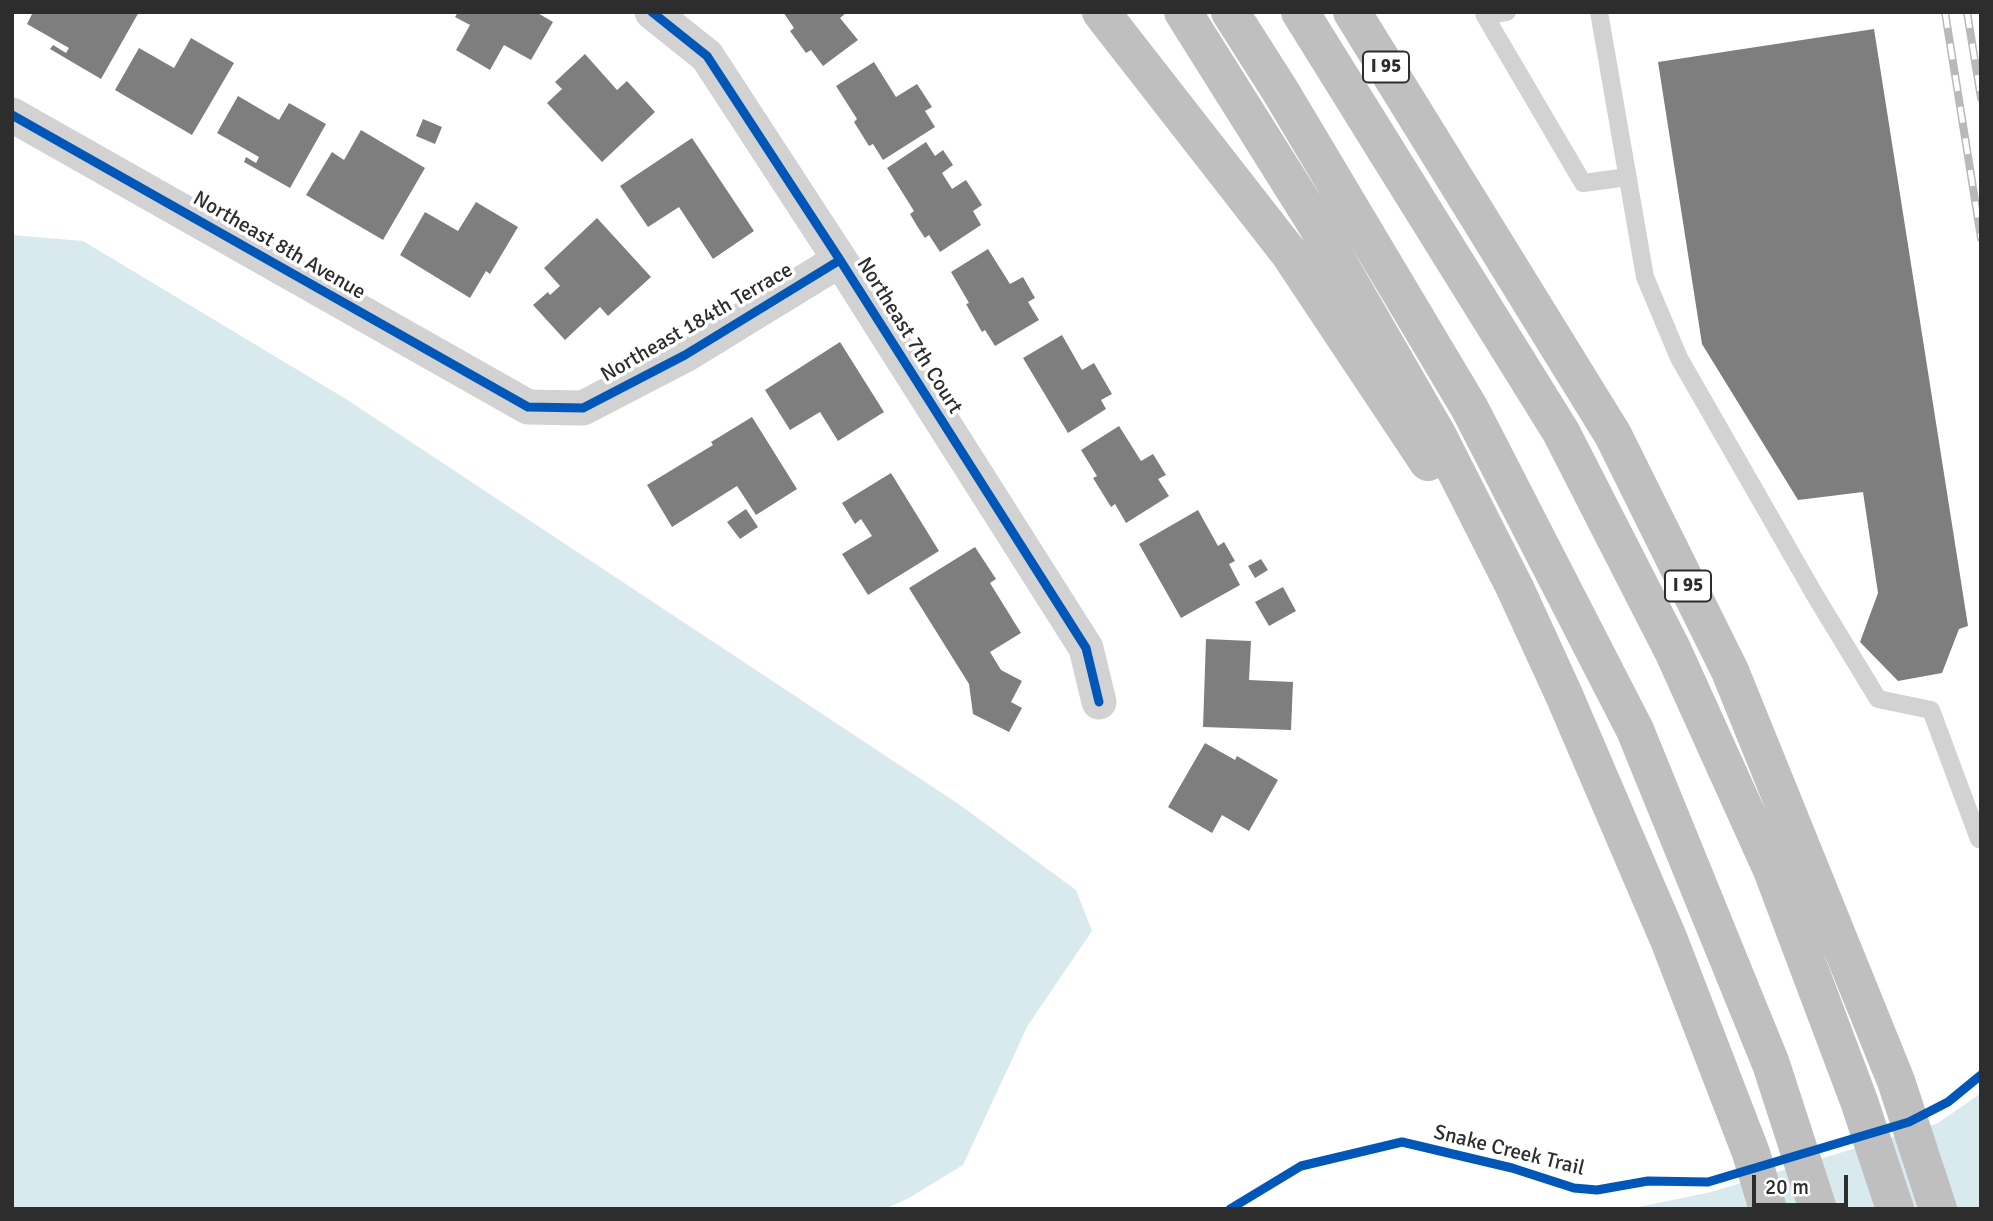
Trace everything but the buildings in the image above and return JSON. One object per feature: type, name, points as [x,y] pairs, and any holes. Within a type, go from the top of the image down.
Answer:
[{"type":"highway","points":[[1101,12],[1289,253],[1393,413],[1515,587]]},
{"type":"highway","points":[[1184,12],[1316,224],[1438,436],[1515,587],[1669,940],[1751,1153],[1768,1209]]},
{"type":"highway","points":[[1230,12],[1470,408],[1635,730],[1771,1064],[1818,1209]]},
{"type":"highway","points":[[1300,12],[1561,432],[1673,651],[1772,870],[1859,1101],[1895,1209]]},
{"type":"highway","name":"I 95","points":[[1352,12],[1620,448],[1730,671],[1896,1081],[1938,1209]]},
{"type":"highway","points":[[1385,12],[1419,122]]},
{"type":"street","name":"Northeast 7th Court","points":[[652,12],[707,56],[1086,648],[1099,702]]},
{"type":"street","name":"Northeast 8th Avenue","points":[[12,115],[528,407]]},
{"type":"street","name":"Northeast 184th Terrace","points":[[528,407],[583,408],[685,355],[839,260]]},
{"type":"lane","points":[[1507,12],[1485,14],[1583,183],[1628,177]]},
{"type":"lane","points":[[1600,12],[1645,277],[1679,358],[1816,597],[1878,699],[1931,710],[1979,839]]},
{"type":"shaded area","points":[[12,235],[83,241],[346,399],[960,805],[1076,890],[1092,931],[1028,1025],[963,1165],[909,1198],[885,1209],[12,1209]]},
{"type":"shaded area","points":[[1981,1093],[1981,1209],[1629,1209],[1711,1192],[1938,1123]]},
{"type":"railway","points":[[1945,12],[1981,238]]},
{"type":"railway","points":[[1967,12],[1981,98]]},
{"type":"cycle path","points":[[652,12],[707,56],[840,260],[1086,648],[1099,702]]},
{"type":"cycle path","points":[[12,115],[528,407],[583,408],[685,355],[840,260]]},
{"type":"cycle path","name":"Snake Creek Trail","points":[[1230,1209],[1301,1166],[1402,1142],[1512,1168],[1574,1188],[1597,1190],[1648,1181],[1708,1182],[1909,1122],[1948,1102],[1981,1075]]}]
